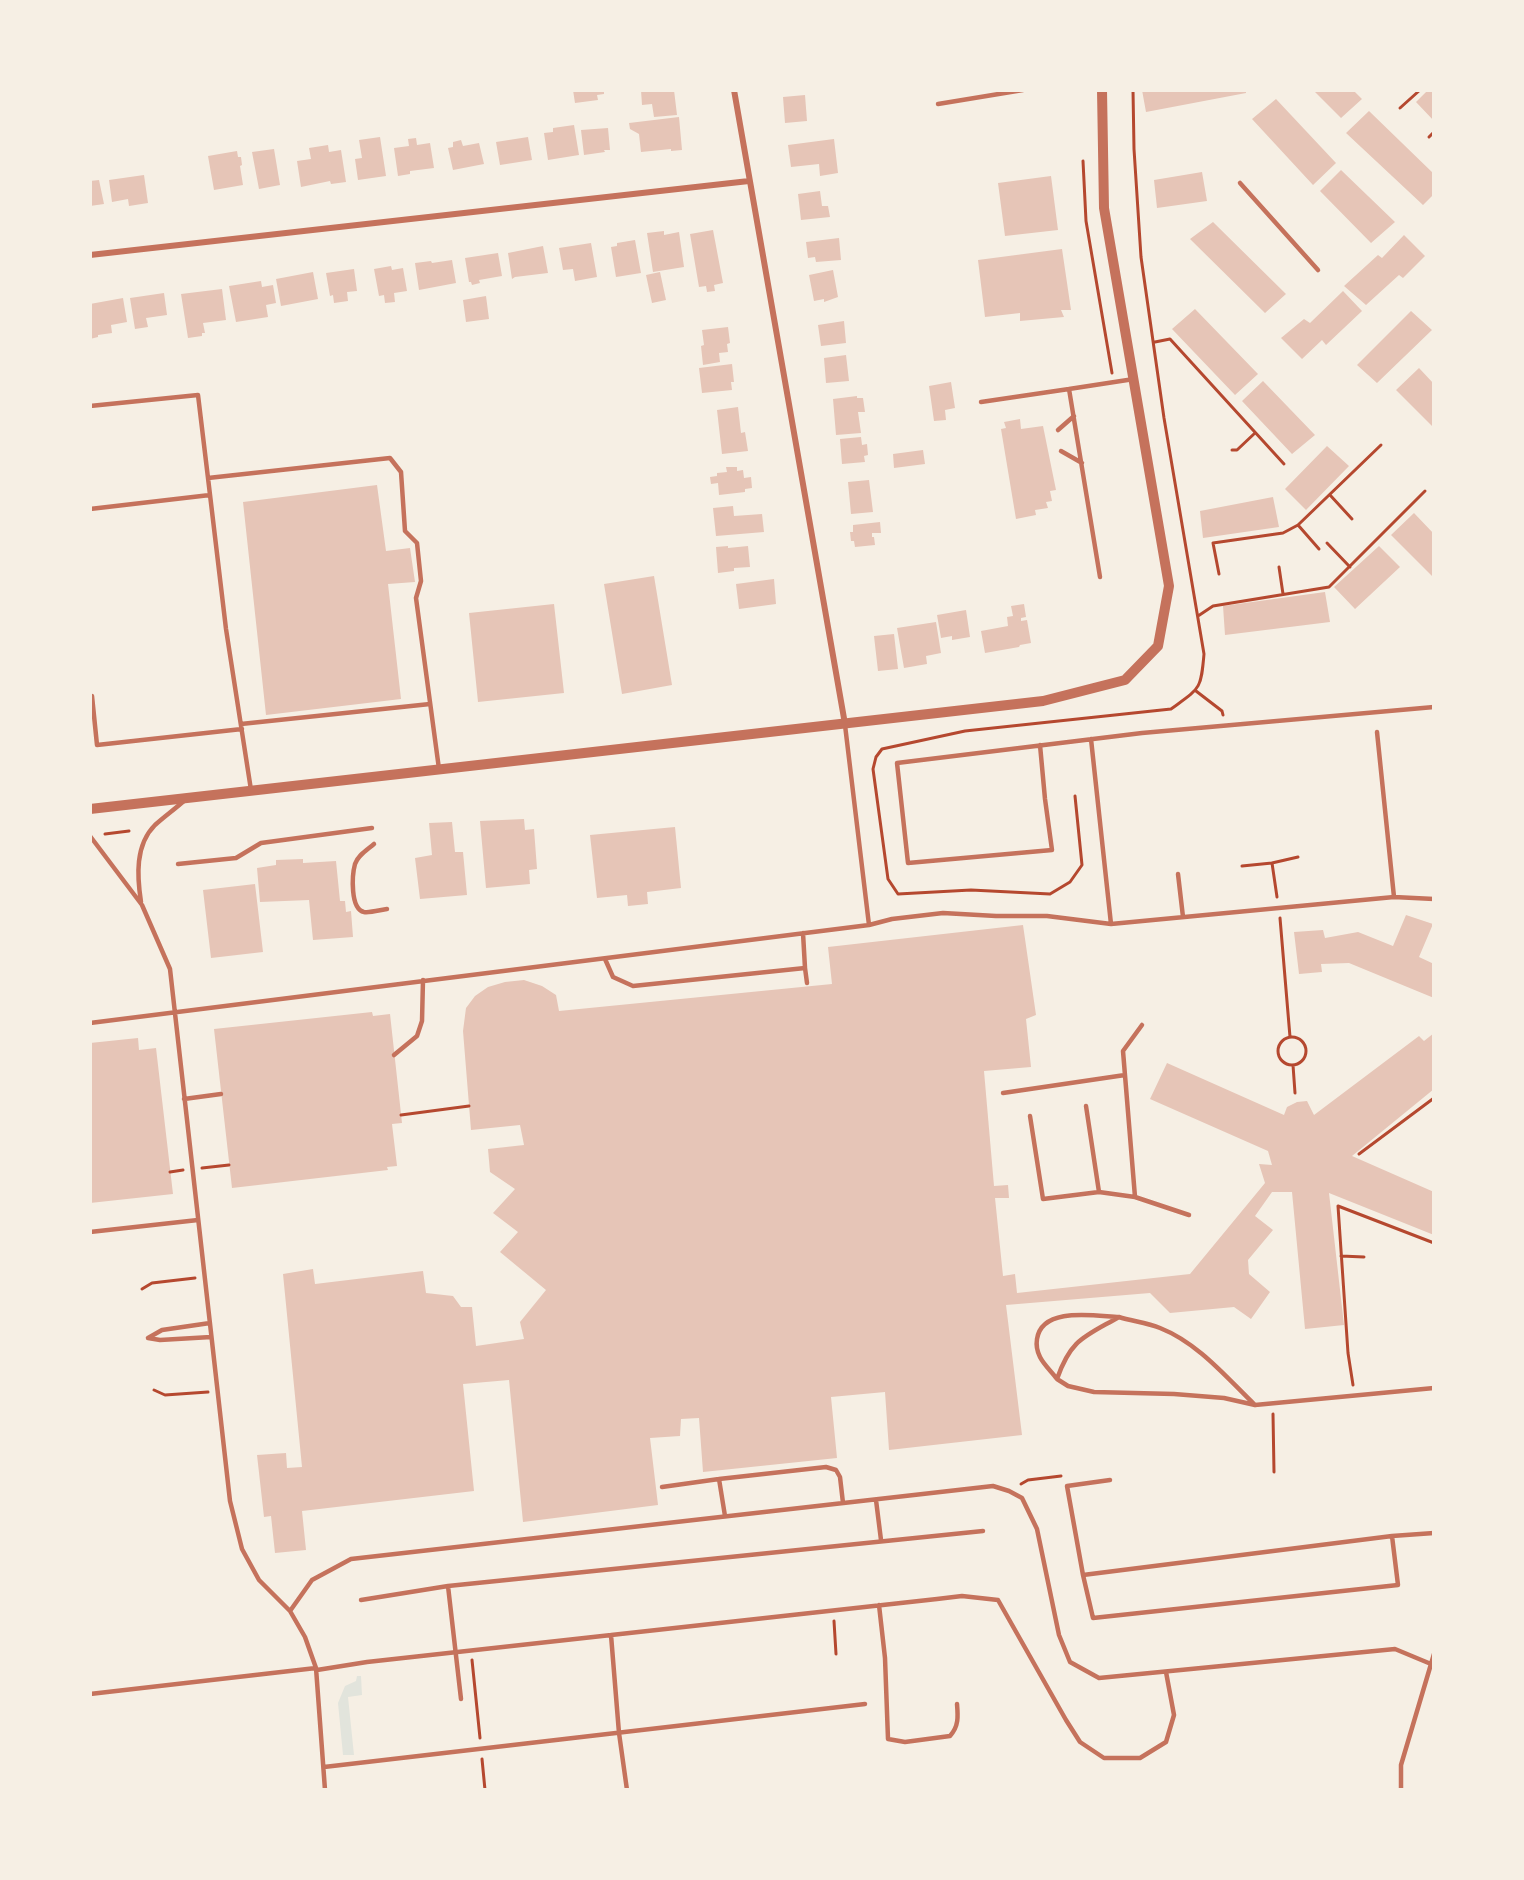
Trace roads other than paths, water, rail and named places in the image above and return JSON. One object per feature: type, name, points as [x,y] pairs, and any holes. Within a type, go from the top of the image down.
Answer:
[{"type":"street","points":[[734,90],[845,724]]},
{"type":"street","points":[[90,808],[1044,701],[1125,680],[1158,646],[1169,586],[1104,208],[1102,90]]},
{"type":"street","points":[[90,255],[749,181]]},
{"type":"lane","points":[[938,104],[1023,90]]},
{"type":"lane","points":[[1240,183],[1318,270]]},
{"type":"lane","points":[[981,402],[1134,379]]},
{"type":"lane","points":[[1069,389],[1100,577]]},
{"type":"lane","points":[[90,406],[198,395],[219,581],[252,790]]},
{"type":"lane","points":[[1058,430],[1074,416]]},
{"type":"lane","points":[[1061,451],[1082,463]]},
{"type":"lane","points":[[208,477],[390,458],[401,472],[405,531],[417,543],[421,581],[416,598],[439,769]]},
{"type":"lane","points":[[90,509],[210,495]]},
{"type":"lane","points":[[90,696],[92,696],[97,745],[430,704]]},
{"type":"lane","points":[[1040,746],[1052,850],[908,863],[897,763],[1091,739],[1434,707]]},
{"type":"lane","points":[[845,724],[869,925]]},
{"type":"lane","points":[[1377,732],[1394,897]]},
{"type":"lane","points":[[1091,739],[1111,924]]},
{"type":"lane","points":[[141,905],[137,879],[139,856],[148,835],[154,826],[189,797]]},
{"type":"lane","points":[[178,864],[236,858],[261,843],[372,828]]},
{"type":"lane","points":[[90,836],[141,905],[170,969],[230,1501],[242,1549],[259,1580],[290,1611],[305,1637],[316,1669],[325,1790]]},
{"type":"lane","points":[[374,844],[360,856],[356,864],[353,900],[359,909],[365,912],[387,909]]},
{"type":"lane","points":[[1178,874],[1183,917]]},
{"type":"lane","points":[[90,1023],[869,925],[892,919],[943,912],[996,916],[1047,916],[1111,924],[1394,897],[1434,899]]},
{"type":"lane","points":[[803,933],[807,983]]},
{"type":"lane","points":[[605,959],[613,977],[633,986],[805,968]]},
{"type":"lane","points":[[394,1055],[417,1036],[422,1021],[423,980]]},
{"type":"lane","points":[[1134,1197],[1123,1051],[1142,1025]]},
{"type":"lane","points":[[1003,1093],[1125,1075]]},
{"type":"lane","points":[[184,1099],[221,1094]]},
{"type":"lane","points":[[1086,1106],[1099,1192]]},
{"type":"lane","points":[[1030,1116],[1043,1199],[1099,1192],[1134,1197],[1189,1215]]},
{"type":"lane","points":[[90,1232],[198,1220]]},
{"type":"lane","points":[[1255,1405],[1207,1358],[1189,1344],[1160,1328],[1119,1317],[1065,1316],[1048,1320],[1038,1332],[1036,1345],[1041,1358],[1057,1379],[1068,1386],[1094,1392],[1224,1398],[1255,1405],[1434,1388]]},
{"type":"lane","points":[[1057,1379],[1064,1359],[1079,1339],[1119,1317]]},
{"type":"lane","points":[[210,1323],[162,1330],[148,1338],[160,1340],[211,1336]]},
{"type":"lane","points":[[662,1487],[826,1467],[836,1470],[840,1477],[843,1503]]},
{"type":"lane","points":[[719,1479],[725,1516]]},
{"type":"lane","points":[[1110,1480],[1067,1486],[1083,1575],[1094,1618],[1398,1585],[1392,1536]]},
{"type":"lane","points":[[290,1611],[312,1581],[351,1559],[993,1486],[1022,1498],[1037,1529],[1059,1635],[1070,1662],[1099,1678],[1395,1649],[1431,1664]]},
{"type":"lane","points":[[876,1500],[881,1540]]},
{"type":"lane","points":[[361,1600],[448,1586],[983,1531]]},
{"type":"lane","points":[[1083,1575],[1392,1536],[1434,1533]]},
{"type":"lane","points":[[448,1586],[461,1699]]},
{"type":"lane","points":[[90,1694],[962,1596],[998,1600],[1080,1742],[1104,1758],[1140,1758],[1166,1742],[1174,1715],[1166,1672]]},
{"type":"lane","points":[[879,1605],[885,1658],[888,1739],[904,1742],[950,1736],[955,1731],[958,1721],[957,1704]]},
{"type":"lane","points":[[611,1635],[619,1733],[627,1790]]},
{"type":"lane","points":[[1401,1790],[1401,1766],[1434,1654]]},
{"type":"lane","points":[[324,1767],[866,1704]]}]
